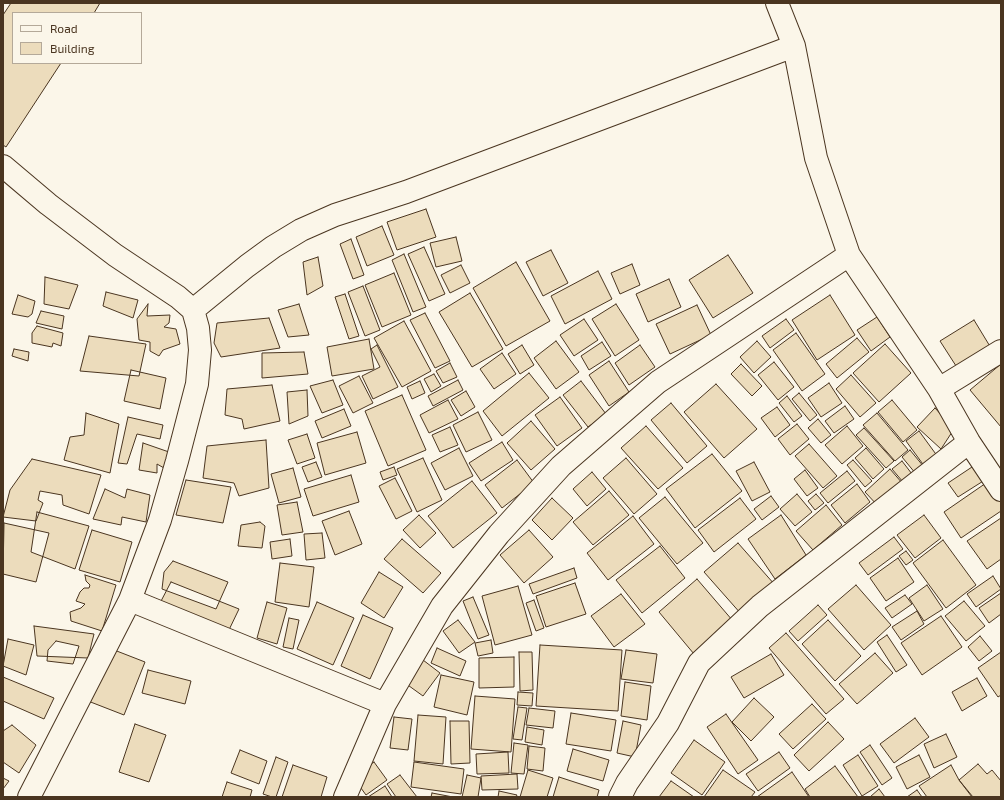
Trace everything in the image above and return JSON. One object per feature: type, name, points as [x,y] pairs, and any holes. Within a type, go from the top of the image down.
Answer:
[{"type":"street","points":[[776,3],[794,46],[816,158],[849,254],[939,389],[969,442],[1000,486]]},
{"type":"street","points":[[193,310],[273,247],[301,230],[335,215],[406,192],[794,46]]},
{"type":"street","points":[[3,166],[54,209],[115,255],[178,297],[193,310],[198,328],[200,350],[196,384],[160,520],[130,600],[29,797]]},
{"type":"street","points":[[345,797],[385,704],[442,606],[500,534],[561,466],[658,382],[849,254]]},
{"type":"street","points":[[939,389],[1001,351]]},
{"type":"street","points":[[620,797],[627,783],[668,723],[699,663],[760,606],[969,442]]},
{"type":"street","points":[[130,600],[385,704]]},
{"type":"building","points":[[11,3],[100,3],[95,12],[12,12],[12,64],[60,64],[6,147],[3,145],[3,15]]},
{"type":"building","points":[[426,209],[436,237],[397,250],[387,222]]},
{"type":"building","points":[[382,226],[394,255],[367,266],[356,237]]},
{"type":"building","points":[[456,237],[462,261],[436,267],[430,243]]},
{"type":"building","points":[[351,239],[364,275],[353,279],[340,244]]},
{"type":"building","points":[[424,247],[445,294],[429,301],[408,254]]},
{"type":"building","points":[[551,250],[568,283],[543,296],[526,262]]},
{"type":"building","points":[[404,254],[426,307],[413,312],[392,260]]},
{"type":"building","points":[[728,255],[753,293],[713,318],[689,280]]},
{"type":"building","points":[[318,257],[323,286],[307,295],[303,262]]},
{"type":"building","points":[[516,262],[550,321],[506,346],[473,288]]},
{"type":"building","points":[[632,264],[640,285],[620,294],[611,273]]},
{"type":"building","points":[[461,265],[470,283],[450,293],[441,275]]},
{"type":"building","points":[[598,271],[612,299],[565,324],[551,296]]},
{"type":"building","points":[[394,273],[411,315],[382,327],[365,285]]},
{"type":"building","points":[[45,277],[78,285],[69,309],[44,304]]},
{"type":"building","points":[[669,279],[681,307],[648,322],[636,294]]},
{"type":"building","points":[[363,286],[380,330],[365,336],[348,292]]},
{"type":"building","points":[[106,292],[138,300],[133,318],[103,306]]},
{"type":"building","points":[[470,293],[503,349],[472,367],[439,312]]},
{"type":"building","points":[[345,294],[359,336],[349,339],[335,297]]},
{"type":"building","points":[[18,295],[35,301],[32,314],[28,317],[12,314]]},
{"type":"building","points":[[830,295],[855,335],[817,360],[792,320]]},
{"type":"building","points":[[148,304],[147,316],[170,315],[169,323],[164,327],[176,329],[180,344],[163,350],[159,356],[150,351],[150,342],[139,340],[137,319]]},
{"type":"building","points":[[299,304],[309,335],[288,337],[278,310]]},
{"type":"building","points":[[616,304],[639,340],[615,356],[592,319]]},
{"type":"building","points":[[697,305],[711,335],[670,354],[656,324]]},
{"type":"building","points":[[41,311],[64,316],[62,329],[36,323]]},
{"type":"building","points":[[425,313],[450,361],[435,368],[410,320]]},
{"type":"building","points":[[877,317],[890,337],[871,351],[857,330]]},
{"type":"building","points":[[269,318],[280,348],[221,357],[214,343],[217,323]]},
{"type":"building","points":[[584,319],[598,340],[574,356],[560,335]]},
{"type":"building","points":[[786,319],[794,330],[770,348],[762,336]]},
{"type":"building","points":[[974,320],[991,348],[958,369],[940,341]]},
{"type":"building","points":[[404,321],[431,371],[402,387],[374,338]]},
{"type":"building","points":[[37,326],[63,333],[61,346],[53,343],[52,347],[32,343],[32,333]]},
{"type":"building","points":[[796,333],[825,374],[802,391],[773,350]]},
{"type":"building","points":[[89,336],[146,344],[139,376],[80,371]]},
{"type":"building","points":[[857,338],[869,352],[837,378],[826,364]]},
{"type":"building","points":[[369,339],[374,369],[332,376],[327,347]]},
{"type":"building","points":[[556,341],[579,372],[556,389],[534,358]]},
{"type":"building","points":[[757,341],[771,357],[754,373],[740,357]]},
{"type":"building","points":[[602,342],[611,356],[589,370],[581,356]]},
{"type":"building","points":[[885,344],[911,373],[879,402],[853,373]]},
{"type":"building","points":[[377,345],[398,387],[373,399],[362,376],[380,367],[371,349]]},
{"type":"building","points":[[522,345],[534,365],[520,374],[508,354]]},
{"type":"building","points":[[640,345],[655,367],[629,385],[615,363]]},
{"type":"building","points":[[14,349],[29,352],[28,361],[12,356]]},
{"type":"building","points":[[304,352],[308,374],[262,378],[262,353]]},
{"type":"building","points":[[502,353],[516,374],[494,389],[480,369]]},
{"type":"building","points":[[609,361],[629,392],[609,406],[589,375]]},
{"type":"building","points":[[774,362],[794,387],[778,400],[758,375]]},
{"type":"building","points":[[450,363],[457,377],[443,383],[436,371]]},
{"type":"building","points":[[741,364],[762,386],[752,396],[731,374]]},
{"type":"building","points":[[1001,364],[1001,427],[970,390]]},
{"type":"building","points":[[131,370],[166,378],[160,409],[124,401]]},
{"type":"building","points":[[529,373],[549,398],[502,436],[483,411]]},
{"type":"building","points":[[434,374],[441,386],[431,392],[424,379]]},
{"type":"building","points":[[851,375],[876,403],[860,417],[836,389]]},
{"type":"building","points":[[359,376],[373,403],[353,413],[339,386]]},
{"type":"building","points":[[333,380],[343,405],[322,413],[310,386]]},
{"type":"building","points":[[458,380],[463,390],[433,406],[428,396]]},
{"type":"building","points":[[420,381],[425,393],[412,399],[407,387]]},
{"type":"building","points":[[581,381],[606,414],[588,427],[563,395]]},
{"type":"building","points":[[829,383],[842,403],[821,417],[808,398]]},
{"type":"building","points":[[716,384],[757,429],[724,458],[684,412]]},
{"type":"building","points":[[272,385],[280,421],[244,429],[242,419],[225,415],[227,389]]},
{"type":"building","points":[[307,390],[308,416],[289,424],[287,392]]},
{"type":"building","points":[[466,391],[475,407],[461,416],[451,400]]},
{"type":"building","points":[[799,393],[817,415],[810,421],[792,399]]},
{"type":"building","points":[[402,395],[426,450],[388,466],[365,411]]},
{"type":"building","points":[[787,396],[802,416],[794,422],[779,403]]},
{"type":"building","points":[[560,397],[582,428],[557,446],[535,415]]},
{"type":"building","points":[[448,400],[458,419],[429,433],[420,415]]},
{"type":"building","points":[[892,400],[917,430],[903,442],[878,412]]},
{"type":"building","points":[[671,403],[707,446],[687,463],[651,420]]},
{"type":"building","points":[[845,406],[854,419],[834,433],[825,421]]},
{"type":"building","points":[[777,407],[790,425],[775,437],[761,418]]},
{"type":"building","points":[[935,408],[954,429],[941,449],[917,427]]},
{"type":"building","points":[[344,409],[351,426],[322,438],[315,421]]},
{"type":"building","points":[[478,412],[492,440],[466,452],[453,425]]},
{"type":"building","points":[[86,413],[119,424],[110,473],[64,460],[70,437],[84,435]]},
{"type":"building","points":[[877,413],[908,450],[895,461],[863,425]]},
{"type":"building","points":[[128,417],[163,425],[160,439],[137,434],[127,464],[118,463]]},
{"type":"building","points":[[818,419],[831,435],[821,443],[808,428]]},
{"type":"building","points":[[531,421],[555,449],[531,470],[507,443]]},
{"type":"building","points":[[797,424],[809,439],[790,455],[778,439]]},
{"type":"building","points":[[646,426],[683,468],[658,489],[621,448]]},
{"type":"building","points":[[847,426],[863,446],[842,464],[825,445]]},
{"type":"building","points":[[450,427],[458,445],[440,452],[432,435]]},
{"type":"building","points":[[864,428],[894,461],[886,468],[856,435]]},
{"type":"building","points":[[919,431],[938,457],[925,467],[906,441]]},
{"type":"building","points":[[357,432],[366,463],[325,475],[317,443]]},
{"type":"building","points":[[307,434],[315,458],[297,464],[288,440]]},
{"type":"building","points":[[266,440],[269,488],[239,496],[234,483],[203,478],[207,446]]},
{"type":"building","points":[[502,442],[513,460],[481,481],[469,463]]},
{"type":"building","points":[[143,443],[169,452],[164,468],[157,464],[157,473],[139,470]]},
{"type":"building","points":[[809,444],[837,476],[823,488],[795,456]]},
{"type":"building","points":[[459,448],[473,476],[445,490],[431,463]]},
{"type":"building","points":[[866,448],[884,469],[873,479],[855,458]]},
{"type":"building","points":[[910,450],[924,467],[916,474],[902,457]]},
{"type":"building","points":[[712,454],[742,491],[695,528],[666,489]]},
{"type":"building","points":[[423,458],[442,500],[417,512],[397,469]]},
{"type":"building","points":[[626,458],[657,494],[634,514],[603,478]]},
{"type":"building","points":[[32,459],[101,475],[89,514],[63,505],[62,495],[40,491],[38,500],[43,503],[36,521],[3,517],[10,490]]},
{"type":"building","points":[[517,460],[534,483],[502,508],[485,485]]},
{"type":"building","points":[[853,460],[872,481],[865,487],[847,465]]},
{"type":"building","points":[[902,461],[912,474],[903,482],[892,469]]},
{"type":"building","points":[[316,462],[322,477],[308,482],[302,467]]},
{"type":"building","points":[[754,462],[770,492],[752,501],[736,471]]},
{"type":"building","points":[[978,463],[988,478],[958,497],[948,483]]},
{"type":"building","points":[[394,467],[397,475],[383,480],[380,472]]},
{"type":"building","points":[[293,468],[301,497],[279,503],[271,474]]},
{"type":"building","points":[[890,469],[903,484],[879,507],[865,492]]},
{"type":"building","points":[[805,470],[818,488],[807,496],[794,479]]},
{"type":"building","points":[[847,471],[855,481],[828,503],[820,493]]},
{"type":"building","points":[[592,472],[606,489],[587,506],[573,489]]},
{"type":"building","points":[[351,475],[359,502],[313,516],[304,489]]},
{"type":"building","points":[[395,478],[412,511],[396,519],[379,486]]},
{"type":"building","points":[[186,480],[231,487],[223,523],[176,515]]},
{"type":"building","points":[[472,481],[497,513],[453,548],[428,516]]},
{"type":"building","points":[[989,481],[1001,498],[1001,511],[961,538],[944,512]]},
{"type":"building","points":[[857,484],[870,502],[845,523],[831,505]]},
{"type":"building","points":[[105,489],[125,498],[127,489],[150,495],[146,522],[122,517],[121,525],[93,519]]},
{"type":"building","points":[[609,491],[629,515],[593,545],[573,522]]},
{"type":"building","points":[[797,494],[812,512],[795,526],[780,509]]},
{"type":"building","points":[[816,494],[824,503],[815,510],[808,501]]},
{"type":"building","points":[[771,496],[779,507],[762,520],[754,509]]},
{"type":"building","points":[[665,497],[703,543],[677,564],[639,518]]},
{"type":"building","points":[[552,498],[573,518],[552,540],[532,520]]},
{"type":"building","points":[[740,498],[756,519],[714,552],[698,530]]},
{"type":"building","points":[[297,502],[303,532],[282,535],[277,505]]},
{"type":"building","points":[[826,505],[842,525],[813,550],[796,531]]},
{"type":"building","points":[[349,511],[362,544],[335,555],[322,521]]},
{"type":"building","points":[[37,512],[89,526],[75,569],[31,552]]},
{"type":"building","points":[[419,515],[436,533],[420,548],[403,530]]},
{"type":"building","points":[[781,515],[806,555],[775,579],[748,539]]},
{"type":"building","points":[[924,515],[941,538],[915,558],[897,535]]},
{"type":"building","points":[[633,516],[654,544],[608,580],[587,553]]},
{"type":"building","points":[[1001,518],[1001,559],[987,569],[967,541]]},
{"type":"building","points":[[260,522],[265,526],[262,548],[238,546],[241,525]]},
{"type":"building","points":[[4,523],[49,533],[36,582],[3,574]]},
{"type":"building","points":[[92,530],[132,542],[120,582],[79,570]]},
{"type":"building","points":[[529,530],[553,557],[524,583],[500,555]]},
{"type":"building","points":[[322,533],[325,558],[306,560],[304,534]]},
{"type":"building","points":[[894,537],[903,549],[868,575],[859,563]]},
{"type":"building","points":[[290,539],[292,556],[272,559],[270,542]]},
{"type":"building","points":[[402,539],[441,573],[423,593],[384,559]]},
{"type":"building","points":[[943,540],[976,585],[946,608],[913,563]]},
{"type":"building","points":[[738,543],[775,585],[742,615],[704,572]]},
{"type":"building","points":[[660,546],[685,578],[642,613],[616,580]]},
{"type":"building","points":[[906,551],[913,560],[906,565],[899,556]]},
{"type":"building","points":[[898,558],[914,582],[886,601],[870,578]]},
{"type":"building","points":[[173,561],[228,582],[216,609],[162,589],[164,572]]},
{"type":"building","points":[[280,563],[314,567],[309,607],[275,602]]},
{"type":"building","points":[[574,568],[577,578],[533,594],[529,584]]},
{"type":"building","points":[[379,572],[403,587],[384,618],[361,603]]},
{"type":"building","points":[[85,575],[116,585],[102,631],[71,621],[70,612],[81,608],[85,604],[76,601],[80,592],[84,588],[89,588],[90,585],[86,581]]},
{"type":"building","points":[[993,576],[1001,589],[976,607],[967,594]]},
{"type":"building","points":[[697,579],[733,621],[694,654],[659,612]]},
{"type":"building","points":[[171,582],[239,609],[227,634],[160,603]]},
{"type":"building","points":[[575,583],[586,614],[546,627],[536,596]]},
{"type":"building","points":[[856,585],[891,625],[864,650],[828,609]]},
{"type":"building","points":[[927,585],[943,609],[924,621],[909,598]]},
{"type":"building","points":[[518,586],[532,635],[495,645],[482,596]]},
{"type":"building","points":[[1001,593],[1001,614],[989,623],[979,608]]},
{"type":"building","points":[[621,594],[645,624],[614,647],[591,616]]},
{"type":"building","points":[[905,595],[912,604],[892,618],[885,608]]},
{"type":"building","points":[[473,597],[489,635],[478,639],[463,601]]},
{"type":"building","points":[[534,600],[544,628],[536,631],[526,603]]},
{"type":"building","points":[[964,601],[985,626],[966,641],[945,616]]},
{"type":"building","points":[[267,602],[287,608],[277,644],[257,638]]},
{"type":"building","points":[[317,602],[354,618],[333,665],[297,649]]},
{"type":"building","points":[[818,605],[827,615],[798,641],[789,631]]},
{"type":"building","points":[[917,611],[924,624],[901,640],[892,627]]},
{"type":"building","points":[[363,615],[393,628],[370,679],[341,666]]},
{"type":"building","points":[[941,616],[962,647],[922,675],[901,643]]},
{"type":"building","points":[[289,618],[299,620],[293,649],[283,647]]},
{"type":"building","points":[[458,620],[475,642],[459,653],[443,631]]},
{"type":"building","points":[[828,620],[861,656],[835,681],[802,644]]},
{"type":"building","points":[[34,626],[94,634],[88,658],[37,656]]},
{"type":"building","points":[[786,633],[844,699],[826,714],[769,648]]},
{"type":"building","points":[[887,635],[907,665],[896,672],[877,642]]},
{"type":"building","points":[[980,636],[992,651],[979,661],[968,647]]},
{"type":"building","points":[[8,639],[34,645],[26,675],[3,666]]},
{"type":"building","points":[[491,640],[493,653],[478,656],[475,643]]},
{"type":"building","points":[[56,641],[79,646],[73,664],[47,661],[48,650]]},
{"type":"building","points":[[540,645],[622,650],[618,711],[536,706]]},
{"type":"building","points":[[109,648],[145,662],[124,715],[88,701]]},
{"type":"building","points":[[437,648],[466,661],[460,676],[431,663]]},
{"type":"building","points":[[626,650],[657,654],[653,683],[621,679]]},
{"type":"building","points":[[519,652],[532,652],[533,690],[520,691]]},
{"type":"building","points":[[1001,652],[1001,695],[998,697],[978,668]]},
{"type":"building","points":[[875,653],[893,673],[857,704],[839,684]]},
{"type":"building","points":[[771,654],[784,675],[744,698],[731,677]]},
{"type":"building","points":[[514,657],[514,687],[479,688],[479,658]]},
{"type":"building","points":[[423,660],[440,673],[423,696],[405,683]]},
{"type":"building","points":[[148,670],[191,681],[185,704],[142,693]]},
{"type":"building","points":[[441,675],[474,682],[467,715],[434,707]]},
{"type":"building","points":[[3,677],[54,698],[44,719],[3,701]]},
{"type":"building","points":[[977,678],[987,696],[962,711],[952,692]]},
{"type":"building","points":[[625,682],[651,686],[647,720],[621,716]]},
{"type":"building","points":[[518,692],[533,693],[532,706],[517,705]]},
{"type":"building","points":[[475,696],[515,699],[511,752],[471,749]]},
{"type":"building","points":[[754,698],[774,717],[751,741],[732,722]]},
{"type":"building","points":[[812,704],[826,719],[793,749],[779,734]]},
{"type":"building","points":[[518,707],[527,708],[522,740],[513,739]]},
{"type":"building","points":[[529,708],[555,711],[553,728],[526,725]]},
{"type":"building","points":[[571,713],[616,720],[611,751],[566,744]]},
{"type":"building","points":[[726,714],[758,760],[738,774],[707,727]]},
{"type":"building","points":[[418,715],[446,717],[443,764],[414,761]]},
{"type":"building","points":[[394,717],[412,719],[408,750],[390,748]]},
{"type":"building","points":[[915,718],[929,737],[894,763],[880,744]]},
{"type":"building","points":[[450,721],[469,721],[470,763],[451,764]]},
{"type":"building","points":[[623,721],[641,725],[635,757],[617,753]]},
{"type":"building","points":[[828,722],[844,739],[809,771],[794,755]]},
{"type":"building","points":[[135,724],[166,735],[149,782],[119,772]]},
{"type":"building","points":[[12,725],[36,745],[19,773],[3,762],[3,731]]},
{"type":"building","points":[[527,727],[544,730],[542,745],[525,742]]},
{"type":"building","points":[[946,734],[957,757],[934,768],[924,744]]},
{"type":"building","points":[[694,740],[725,762],[702,795],[671,773]]},
{"type":"building","points":[[514,743],[528,745],[524,774],[511,773]]},
{"type":"building","points":[[870,745],[892,778],[882,785],[860,752]]},
{"type":"building","points":[[529,746],[545,748],[543,771],[527,769]]},
{"type":"building","points":[[573,749],[609,760],[603,781],[567,771]]},
{"type":"building","points":[[240,750],[267,761],[259,784],[231,773]]},
{"type":"building","points":[[508,752],[509,773],[477,774],[476,754]]},
{"type":"building","points":[[779,752],[790,768],[758,791],[746,774]]},
{"type":"building","points":[[858,755],[878,786],[862,796],[843,765]]},
{"type":"building","points":[[919,755],[930,777],[907,789],[896,767]]},
{"type":"building","points":[[276,757],[288,762],[276,797],[272,797],[263,794]]},
{"type":"building","points":[[374,762],[387,780],[366,795],[353,777]]},
{"type":"building","points":[[414,762],[464,769],[461,794],[411,787]]},
{"type":"building","points":[[978,764],[987,774],[992,770],[1001,781],[1001,797],[973,797],[959,780]]},
{"type":"building","points":[[293,765],[327,777],[321,797],[282,797]]},
{"type":"building","points":[[951,765],[959,780],[972,797],[927,797],[919,786]]},
{"type":"building","points":[[835,766],[858,797],[810,797],[805,789]]},
{"type":"building","points":[[528,770],[553,778],[547,797],[520,797]]},
{"type":"building","points":[[723,770],[755,792],[751,797],[704,797]]},
{"type":"building","points":[[792,772],[809,797],[757,797]]},
{"type":"building","points":[[517,774],[518,789],[482,790],[481,776]]},
{"type":"building","points":[[400,775],[417,797],[396,797],[387,784]]},
{"type":"building","points":[[467,775],[481,778],[478,797],[462,797]]},
{"type":"building","points":[[559,777],[599,790],[597,797],[553,797]]},
{"type":"building","points":[[3,778],[9,781],[3,789]]},
{"type":"building","points":[[671,781],[694,797],[659,797]]},
{"type":"building","points":[[227,782],[252,790],[250,797],[222,797]]},
{"type":"building","points":[[385,786],[392,797],[368,797]]},
{"type":"building","points":[[879,789],[885,797],[870,797]]},
{"type":"building","points":[[917,790],[922,797],[907,797]]},
{"type":"building","points":[[499,791],[517,795],[516,797],[498,797]]},
{"type":"building","points":[[432,793],[453,797],[431,797]]}]
